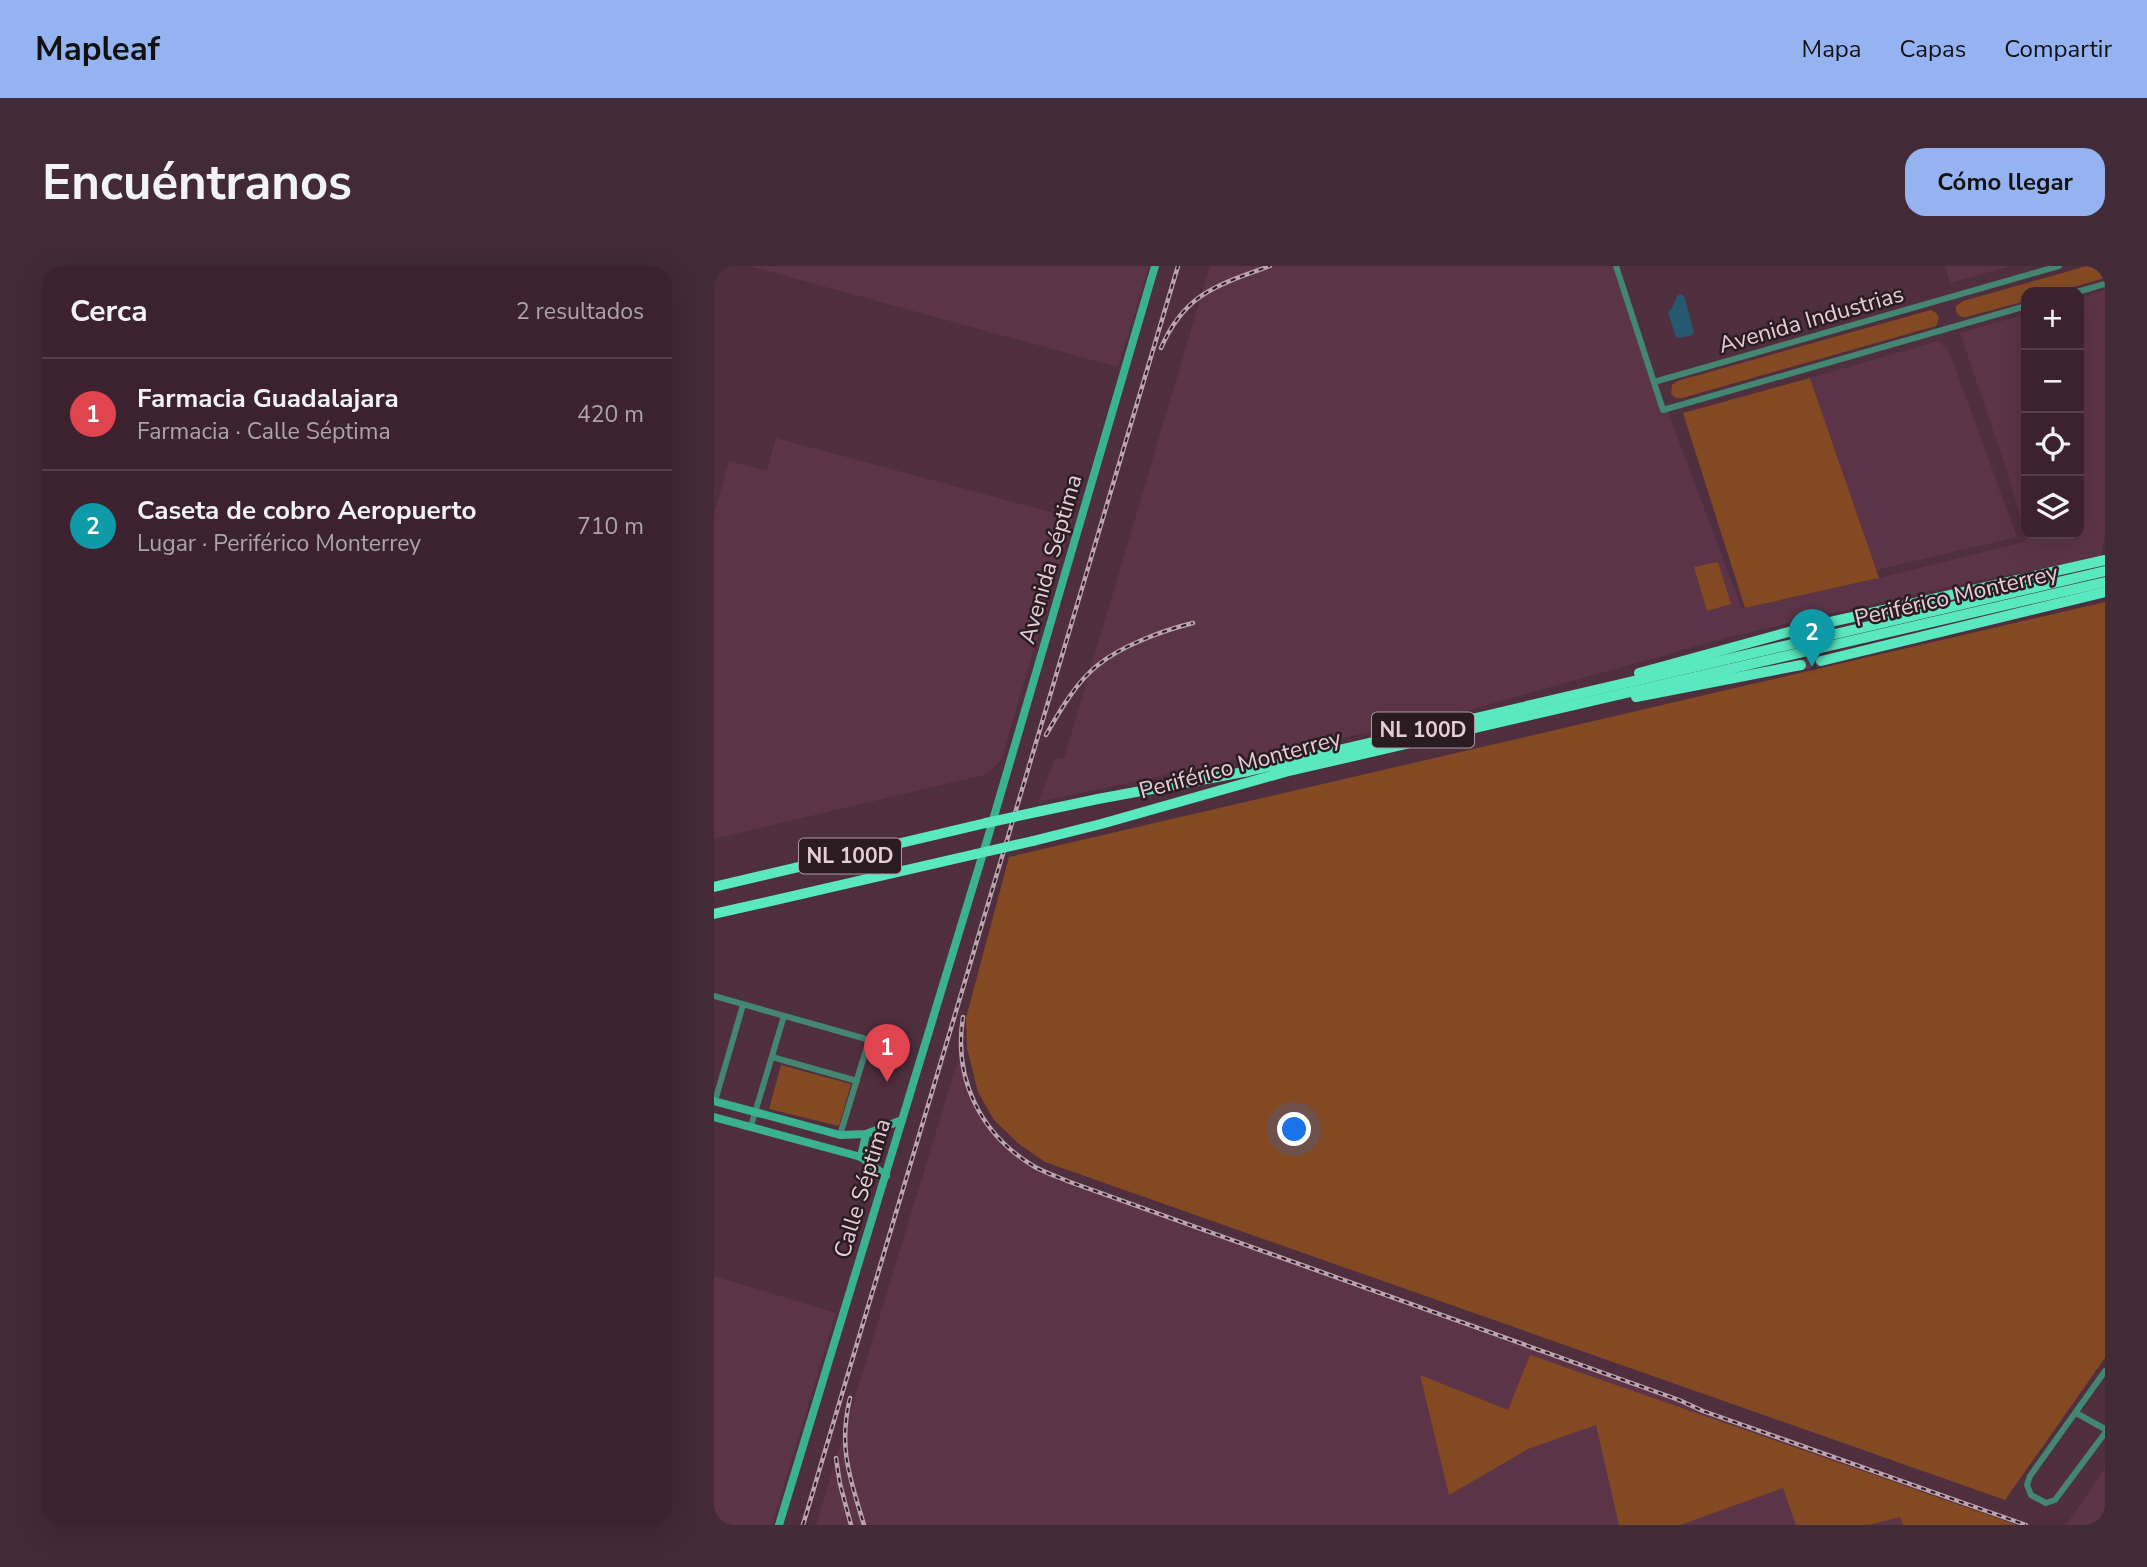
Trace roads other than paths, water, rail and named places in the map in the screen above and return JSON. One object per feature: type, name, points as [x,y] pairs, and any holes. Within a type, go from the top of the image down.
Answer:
[{"type":"highway","points":[[1826,623],[2105,560]]},
{"type":"highway","name":"Periférico Monterrey","points":[[714,914],[979,858],[1285,772],[2105,571]]},
{"type":"highway","name":"Periférico Monterrey","points":[[714,887],[986,823],[1249,771],[2105,582]]},
{"type":"highway","points":[[1821,661],[2105,592]]},
{"type":"highway","points":[[1801,665],[1655,694],[1614,699],[1603,693],[1615,681],[1807,627]]},
{"type":"street","name":"Avenida Séptima","points":[[979,858],[1155,266]]},
{"type":"street","points":[[1616,266],[1654,383]]},
{"type":"street","name":"Avenida Industrias","points":[[2021,307],[1663,410],[1654,383],[2059,266]]},
{"type":"street","points":[[2084,290],[2105,284]]},
{"type":"street","name":"Calle Séptima","points":[[779,1525],[886,1176],[979,858]]},
{"type":"street","points":[[714,996],[884,1044]]},
{"type":"street","points":[[743,1005],[714,1101],[839,1135],[866,1134],[902,1120]]},
{"type":"street","points":[[751,1126],[784,1016]]},
{"type":"street","points":[[839,1135],[869,1040]]},
{"type":"street","points":[[772,1057],[857,1081]]},
{"type":"street","points":[[714,1117],[861,1157],[886,1176]]},
{"type":"street","points":[[861,1157],[866,1134]]},
{"type":"street","points":[[2076,1413],[2105,1431],[2056,1500],[2046,1503],[2034,1499],[2027,1485],[2031,1476],[2105,1371]]},
{"type":"water","points":[[1677,296],[1684,296],[1694,332],[1680,338],[1676,337],[1668,313]]},
{"type":"tunnel","points":[[1807,627],[1826,623]]},
{"type":"tunnel","points":[[1801,665],[1821,661]]},
{"type":"railway","points":[[803,1525],[1178,266]]},
{"type":"railway","points":[[1161,348],[1170,329],[1192,303],[1219,286],[1270,266]]},
{"type":"railway","points":[[1046,735],[1076,688],[1107,658],[1143,640],[1193,623]]},
{"type":"railway","points":[[963,1017],[962,1063],[975,1104],[1000,1139],[1016,1154],[1039,1169],[1679,1400],[1703,1411],[2026,1525]]},
{"type":"railway","points":[[850,1398],[845,1448],[864,1525]]},
{"type":"railway","points":[[836,1458],[851,1525]]},
{"type":"place","name":"Caseta de cobro Aeropuerto","points":[[1812,667]]},
{"type":"place","name":"Farmacia Guadalajara","points":[[887,1082]]}]
